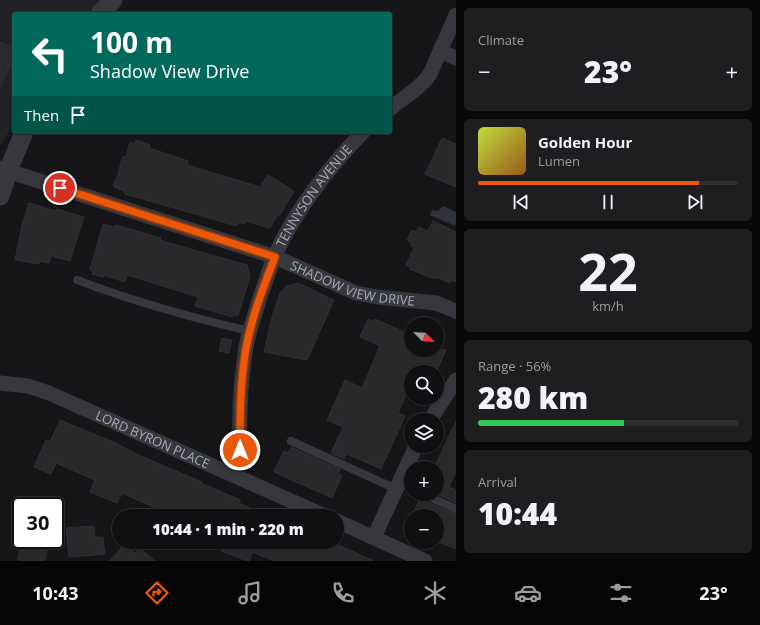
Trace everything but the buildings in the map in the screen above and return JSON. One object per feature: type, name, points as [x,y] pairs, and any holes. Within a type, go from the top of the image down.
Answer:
[{"type":"street","points":[[102,12],[113,0]]},
{"type":"street","points":[[392,108],[421,86],[426,80],[456,15]]},
{"type":"street","points":[[440,51],[456,58]]},
{"type":"street","points":[[0,196],[4,170],[23,134]]},
{"type":"street","name":"TENNYSON AVENUE","points":[[233,475],[240,458],[241,385],[245,353],[250,330],[264,286],[275,257],[294,220],[312,192],[344,151],[361,134]]},
{"type":"street","name":"SHADOW VIEW DRIVE","points":[[4,170],[275,257],[356,293],[377,297],[436,303],[456,311]]},
{"type":"street","points":[[435,413],[456,380]]},
{"type":"street","name":"LORD BYRON PLACE","points":[[0,383],[28,386],[49,393],[309,509]]},
{"type":"street","points":[[374,537],[402,487],[414,453]]},
{"type":"street","points":[[344,524],[426,561]]},
{"type":"lane","points":[[77,280],[108,292],[216,323],[250,330]]},
{"type":"lane","points":[[291,442],[402,487]]},
{"type":"lane","points":[[438,501],[456,509]]},
{"type":"shaded area","points":[[0,0],[100,0],[89,12],[12,12],[12,126],[0,147]]},
{"type":"shaded area","points":[[443,206],[456,212],[455,226],[430,215],[432,210],[438,211]]},
{"type":"route","points":[[60,188],[275,257],[254,317],[245,353],[241,385],[240,450]]}]
